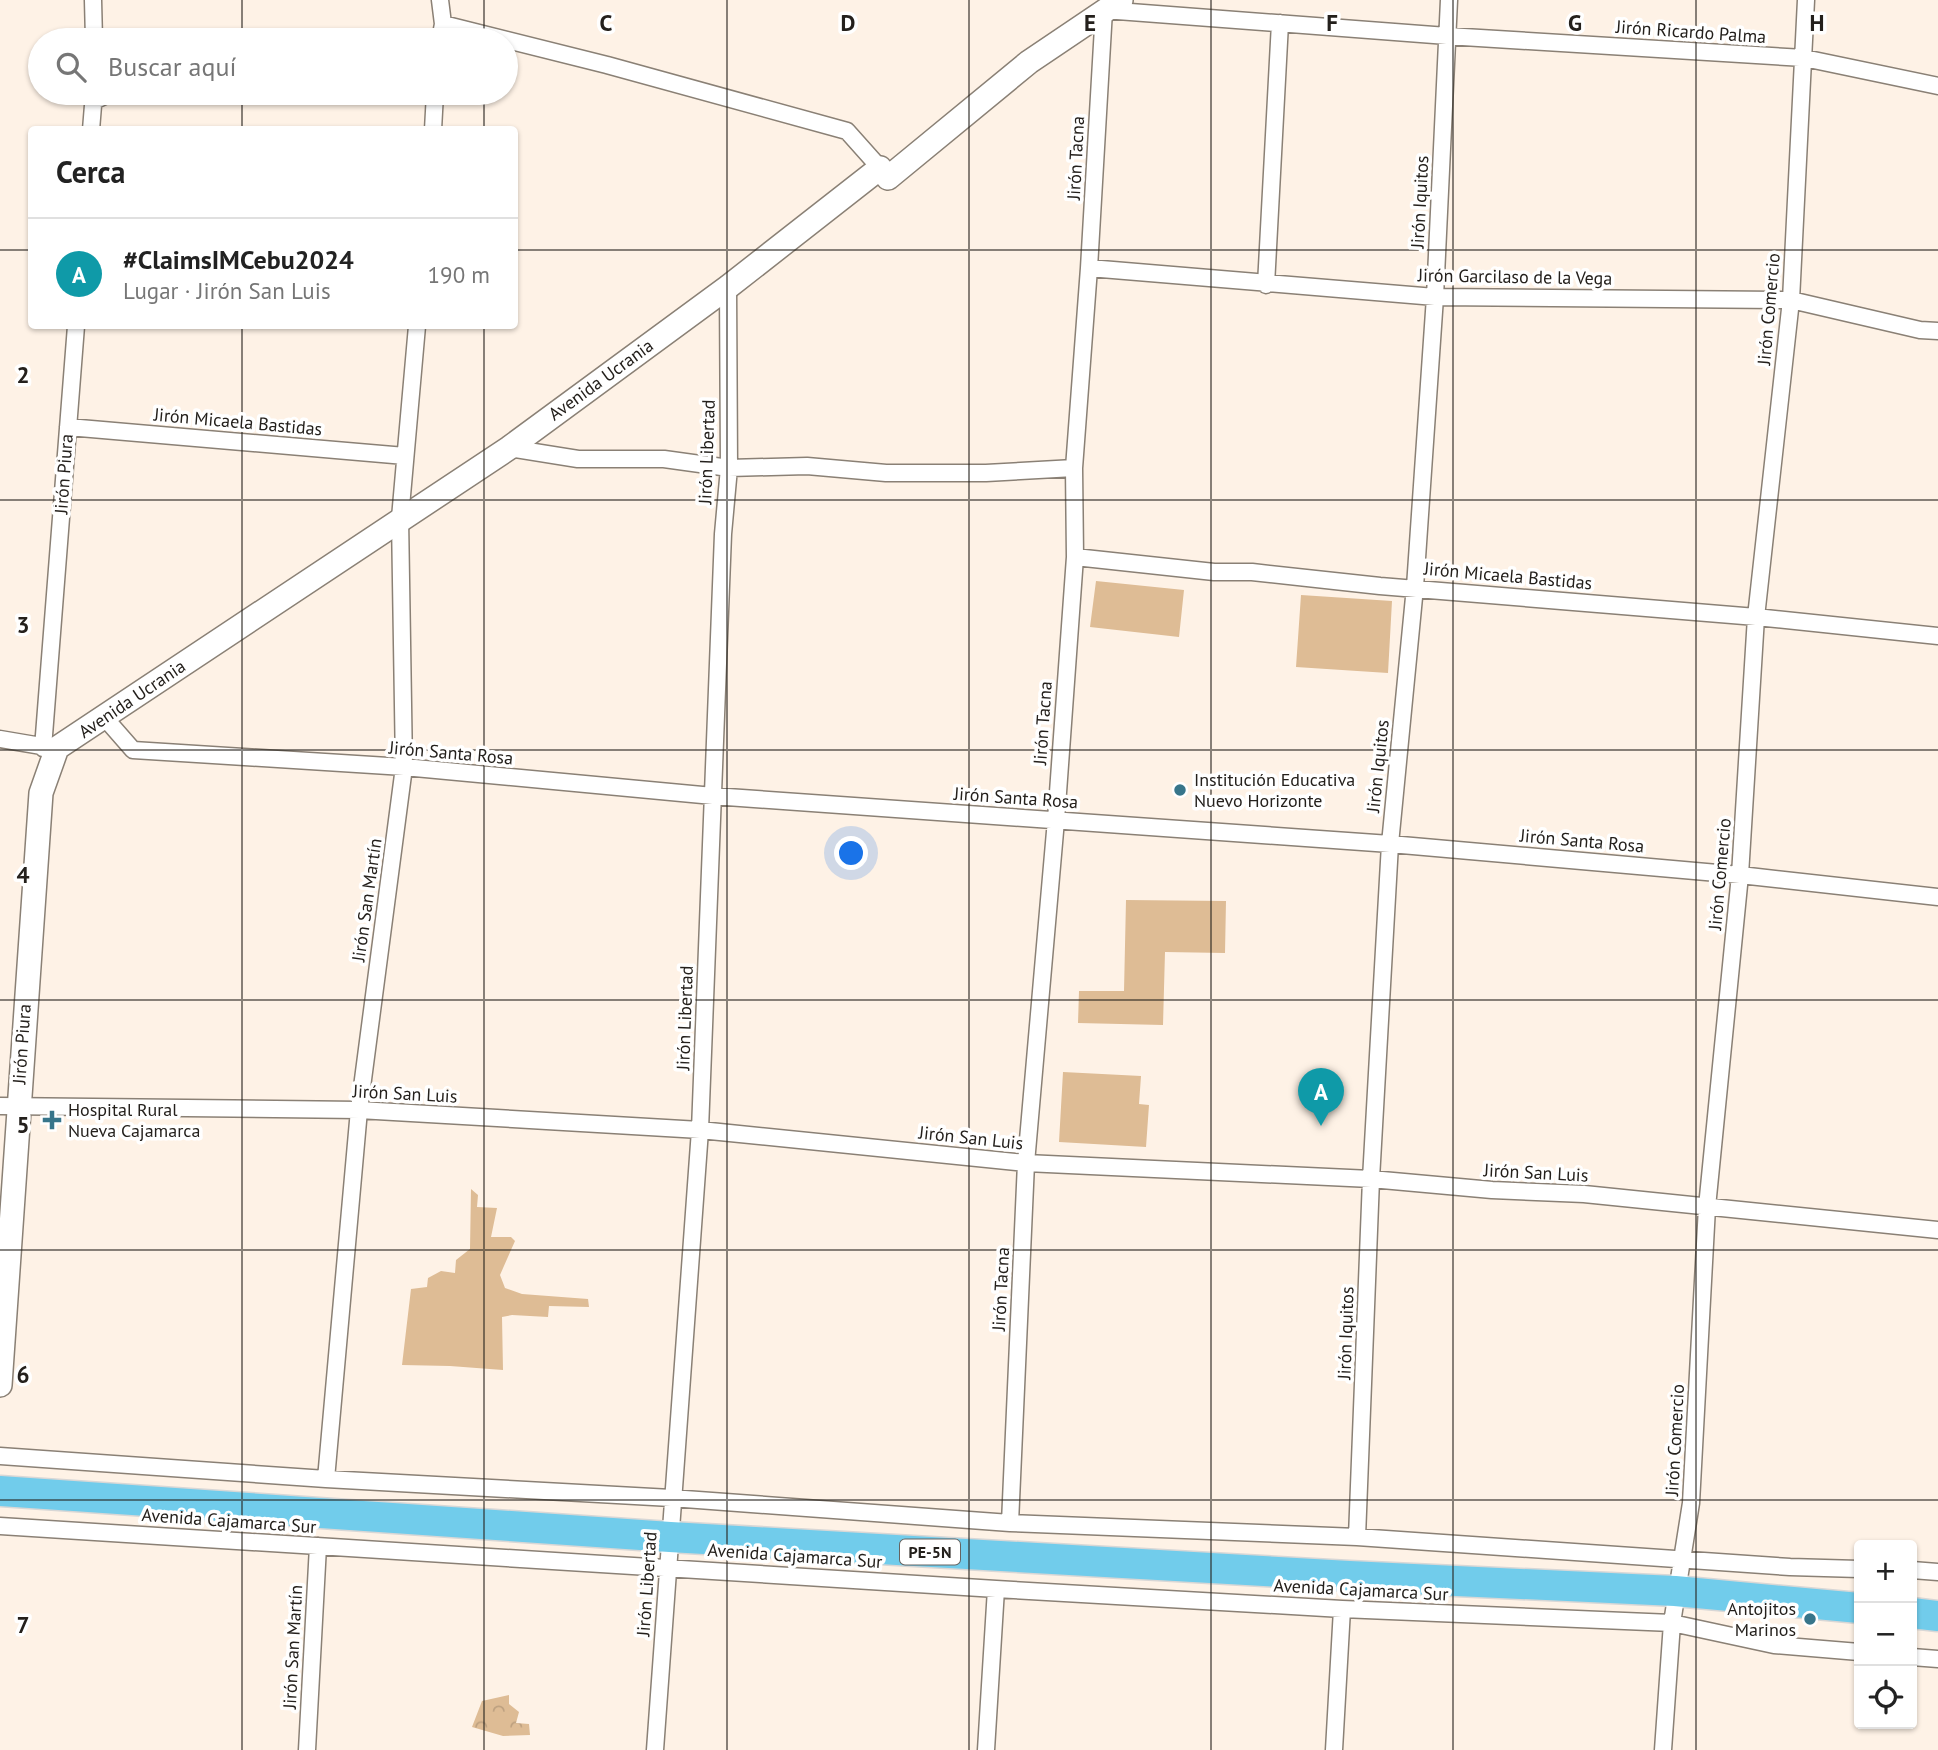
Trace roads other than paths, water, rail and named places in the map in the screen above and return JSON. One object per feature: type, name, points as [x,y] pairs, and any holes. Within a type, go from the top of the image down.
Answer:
[{"type":"highway","name":"PE-5N","points":[[0,1491],[670,1537],[1335,1575],[1675,1591],[1854,1608]]},
{"type":"highway","points":[[1917,1614],[1938,1616]]},
{"type":"main road","name":"Avenida Ucrania","points":[[50,748],[104,718],[400,518],[509,448],[728,287],[880,168],[888,178],[1029,62],[1113,5]]},
{"type":"main road","name":"Jirón Piura","points":[[0,1385],[9,1106],[41,793],[50,748]]},
{"type":"street","points":[[93,0],[94,28]]},
{"type":"street","points":[[440,0],[441,28]]},
{"type":"street","name":"Jirón Iquitos","points":[[1357,1537],[1371,1179],[1390,844],[1415,587],[1435,297],[1449,0]]},
{"type":"street","name":"Jirón Comercio","points":[[1663,1750],[1675,1591],[1691,1503],[1707,1207],[1740,875],[1756,617],[1791,300],[1806,0]]},
{"type":"street","name":"Jirón Ricardo Palma","points":[[1113,5],[1280,23],[1447,36],[1804,58],[1938,86]]},
{"type":"street","name":"Jirón Tacna","points":[[1010,1523],[1026,1163],[1056,820],[1075,557],[1074,468],[1089,268],[1113,5]]},
{"type":"street","points":[[1266,285],[1280,23]]},
{"type":"street","points":[[518,47],[607,65],[847,131],[880,168]]},
{"type":"street","points":[[91,126],[93,105]]},
{"type":"street","points":[[433,126],[434,105]]},
{"type":"street","name":"Jirón Garcilaso de la Vega","points":[[1089,268],[1266,285],[1435,297],[1791,300],[1920,330],[1938,331]]},
{"type":"street","name":"Jirón Libertad","points":[[655,1750],[671,1498],[700,1130],[723,534],[729,468],[728,287]]},
{"type":"street","name":"Jirón Piura","points":[[50,748],[76,329]]},
{"type":"street","name":"Jirón San Martín","points":[[326,1479],[359,1110],[404,767],[400,518],[417,329]]},
{"type":"street","name":"Jirón Micaela Bastidas","points":[[68,426],[405,456]]},
{"type":"street","points":[[509,448],[578,459],[664,459],[729,468],[807,466],[886,473],[974,473],[1074,468]]},
{"type":"street","name":"Jirón Micaela Bastidas","points":[[1075,557],[1214,572],[1252,572],[1380,586],[1756,617],[1938,636]]},
{"type":"street","name":"Jirón Santa Rosa","points":[[104,718],[133,750],[404,767],[713,796],[1390,844],[1740,875],[1938,897]]},
{"type":"street","points":[[0,739],[50,748]]},
{"type":"street","name":"Jirón San Luis","points":[[9,1106],[359,1110],[700,1130],[1026,1163],[1371,1179],[1492,1191],[1584,1194],[1938,1230]]},
{"type":"street","points":[[0,1456],[326,1479],[671,1498],[1010,1523],[1357,1537],[1790,1567],[1854,1569]]},
{"type":"street","name":"Avenida Cajamarca Sur","points":[[0,1526],[996,1589],[1342,1609],[1672,1623],[1774,1645],[1854,1652]]},
{"type":"street","name":"Jirón San Martín","points":[[307,1750],[318,1546]]},
{"type":"street","points":[[1917,1570],[1938,1572]]},
{"type":"street","points":[[986,1750],[996,1589]]},
{"type":"street","points":[[1334,1750],[1342,1609]]},
{"type":"street","points":[[1917,1658],[1938,1660]]},
{"type":"place","name":"Institución Educativa Nuevo Horizonte","points":[[1180,790]]},
{"type":"place","name":"Hospital Rural Nueva Cajamarca","points":[[52,1120]]},
{"type":"place","name":"#ClaimsIMCebu2024","points":[[1321,1126]]},
{"type":"place","name":"Antojitos Marinos","points":[[1810,1619]]}]
